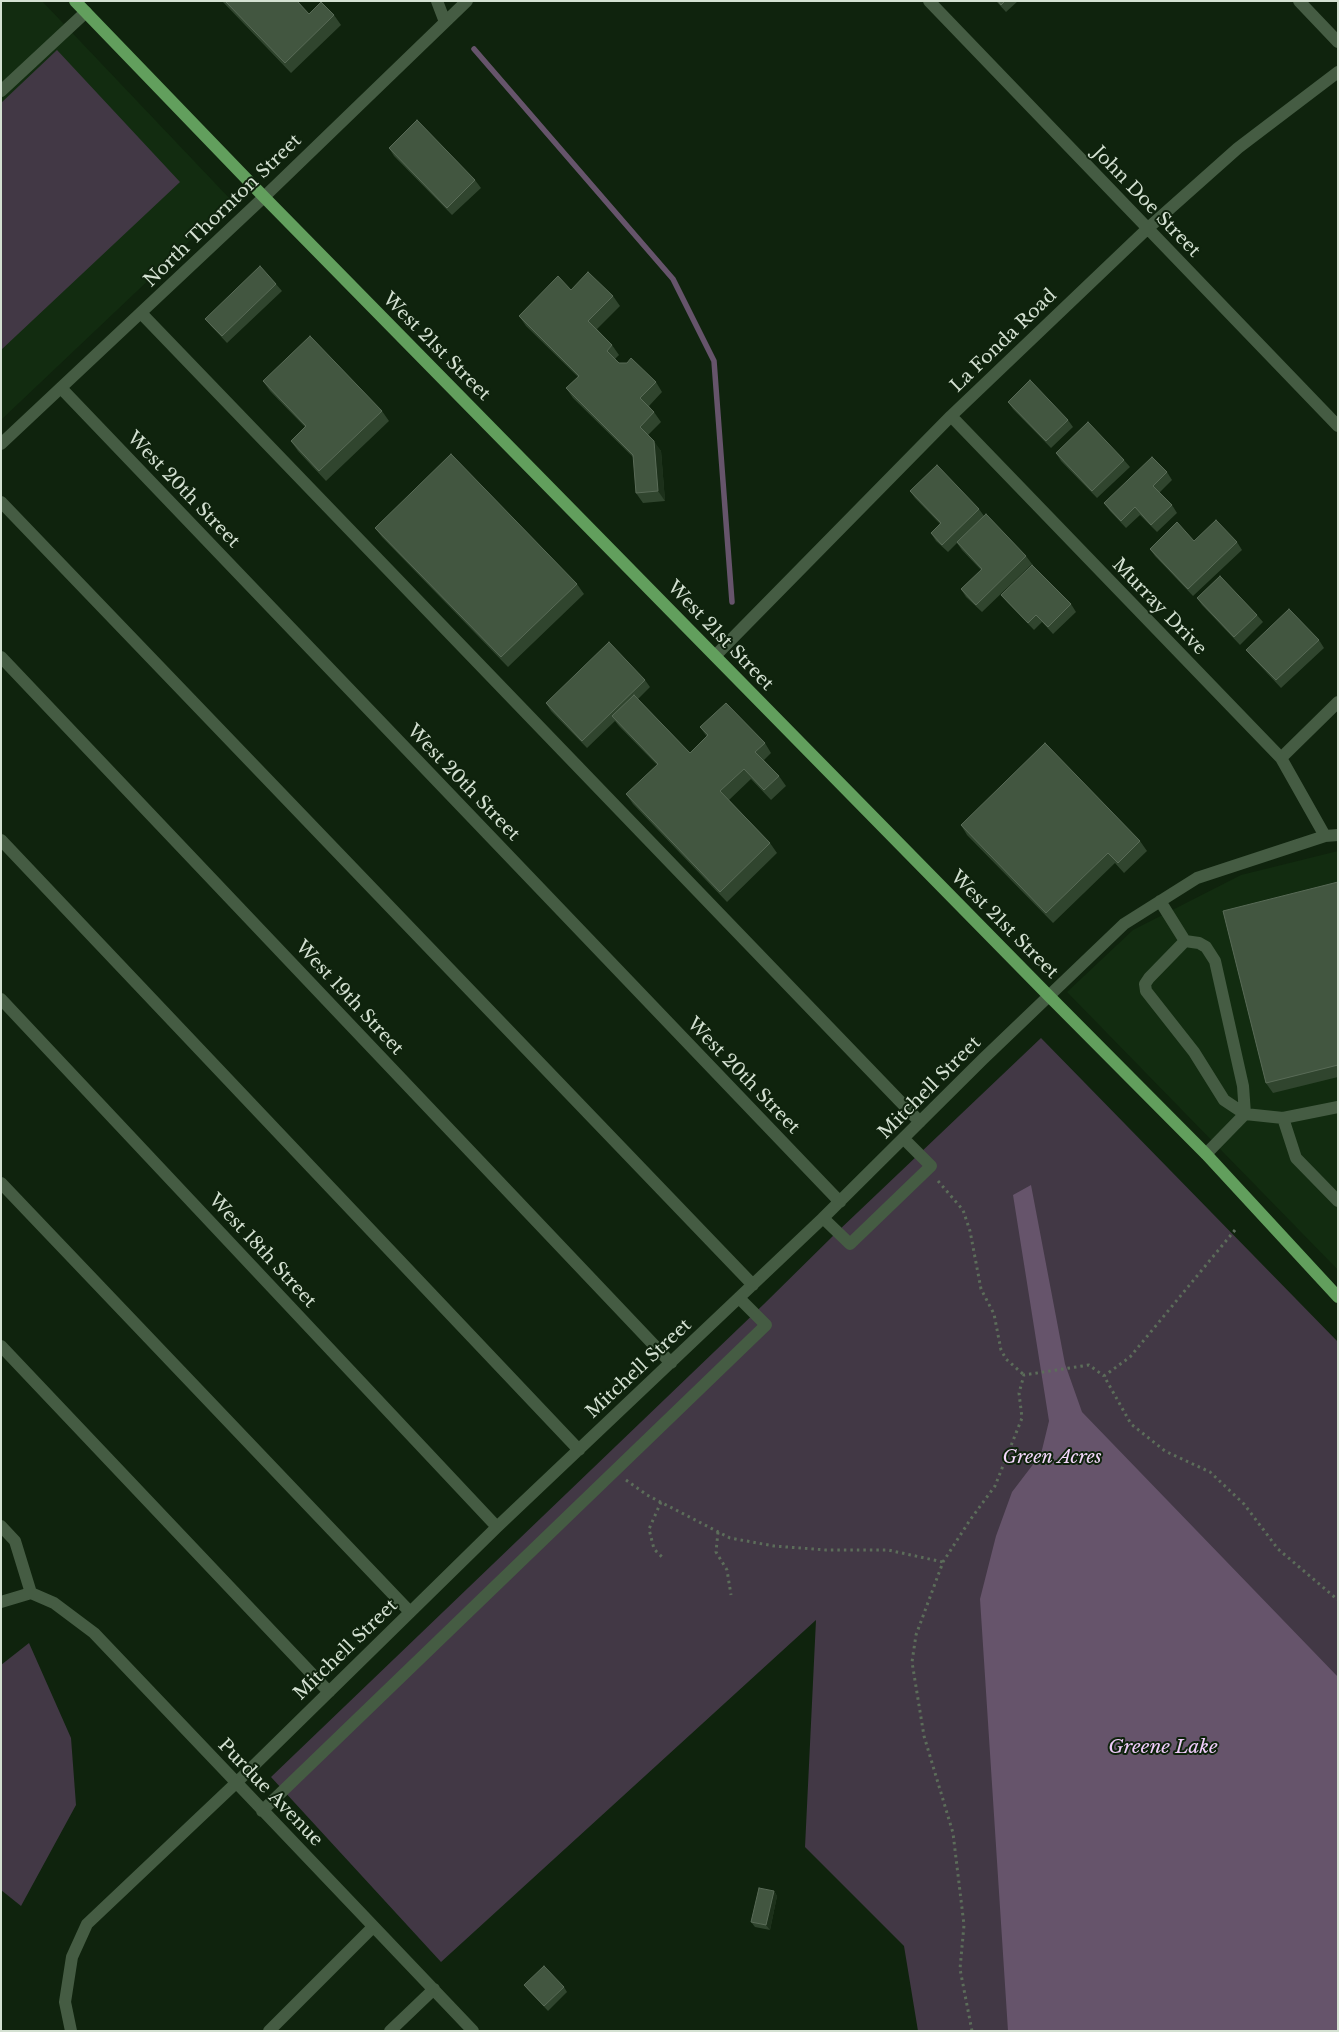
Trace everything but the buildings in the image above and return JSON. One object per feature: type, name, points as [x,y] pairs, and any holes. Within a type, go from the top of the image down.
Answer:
[{"type":"main road","name":"West 21st Street","points":[[75,1],[264,197],[1206,1154],[1338,1297]]},
{"type":"street","points":[[437,1],[445,22]]},
{"type":"street","name":"North Thornton Street","points":[[1,444],[264,197],[466,1]]},
{"type":"street","name":"John Doe Street","points":[[929,1],[1338,426]]},
{"type":"street","points":[[1299,1],[1338,42]]},
{"type":"street","points":[[1,91],[86,12]]},
{"type":"street","name":"La Fonda Road","points":[[715,656],[951,416],[1147,229],[1238,148],[1338,72]]},
{"type":"street","points":[[141,313],[920,1122]]},
{"type":"street","name":"West 20th Street","points":[[61,388],[840,1202]]},
{"type":"street","name":"Murray Drive","points":[[951,416],[1281,758],[1331,835]]},
{"type":"street","points":[[1,502],[753,1285]]},
{"type":"street","name":"West 19th Street","points":[[1,657],[671,1364]]},
{"type":"street","points":[[1281,758],[1338,702]]},
{"type":"street","name":"Mitchell Street","points":[[71,2031],[66,2002],[72,1957],[87,1924],[236,1783],[497,1527],[840,1202],[1124,924],[1197,878],[1331,835]]},
{"type":"street","points":[[1,840],[579,1450]]},
{"type":"street","points":[[1160,901],[1185,941],[1199,943],[1206,947],[1215,961],[1243,1086],[1245,1114],[1206,1154]]},
{"type":"street","points":[[1185,941],[1149,978],[1145,984],[1146,991],[1194,1052],[1224,1100],[1245,1114],[1283,1118],[1338,1107]]},
{"type":"street","name":"West 18th Street","points":[[1,999],[497,1527]]},
{"type":"street","points":[[1283,1118],[1296,1158],[1338,1201]]},
{"type":"street","points":[[823,1218],[850,1244],[927,1170],[930,1166],[904,1139]]},
{"type":"street","points":[[1,1182],[410,1612]]},
{"type":"street","points":[[262,1811],[766,1325],[739,1298]]},
{"type":"street","points":[[1,1346],[329,1692]]},
{"type":"street","points":[[1,1526],[15,1541],[31,1593],[1,1602]]},
{"type":"street","name":"Purdue Avenue","points":[[31,1593],[54,1603],[94,1633],[473,2031]]},
{"type":"street","points":[[269,2031],[373,1927]]},
{"type":"street","points":[[390,2031],[434,1989]]},
{"type":"path","points":[[927,1170],[963,1210],[970,1231],[981,1289],[994,1314],[1002,1350],[1006,1359],[1024,1374],[1089,1365],[1104,1376],[1131,1424],[1164,1451],[1210,1472],[1244,1504],[1278,1549],[1338,1600]]},
{"type":"path","points":[[1104,1376],[1130,1357],[1235,1230]]},
{"type":"path","points":[[972,2031],[960,1969],[964,1925],[954,1833],[924,1736],[912,1662],[916,1635],[943,1562],[970,1520],[996,1486],[1022,1418],[1019,1393],[1024,1374]]},
{"type":"path","points":[[616,1468],[631,1484],[647,1495],[730,1538],[774,1546],[826,1550],[888,1550],[943,1562]]},
{"type":"path","points":[[661,1502],[649,1529],[654,1549],[664,1559]]},
{"type":"path","points":[[718,1532],[716,1552],[727,1570],[731,1595]]},
{"type":"shaded area","points":[[1,1],[42,1],[232,201],[1,420]]},
{"type":"shaded area","points":[[1338,851],[1338,1270],[1067,992],[1133,930],[1241,875]]},
{"type":"green space","points":[[57,50],[180,182],[1,350],[1,103]]},
{"type":"green space","name":"Green Acres","points":[[1041,1038],[1338,1342],[1338,2031],[918,2031],[904,1946],[805,1847],[816,1620],[441,1962],[271,1777]]},
{"type":"green space","points":[[29,1643],[71,1738],[76,1805],[21,1906],[1,1890],[1,1665]]},
{"type":"water","name":"Greene Lake","points":[[1031,1185],[1065,1364],[1082,1412],[1338,1677],[1338,2031],[1008,2031],[980,1599],[996,1536],[1012,1492],[1041,1454],[1049,1421],[1013,1195]]},
{"type":"waterway","points":[[474,49],[673,279],[714,361],[732,602]]}]
